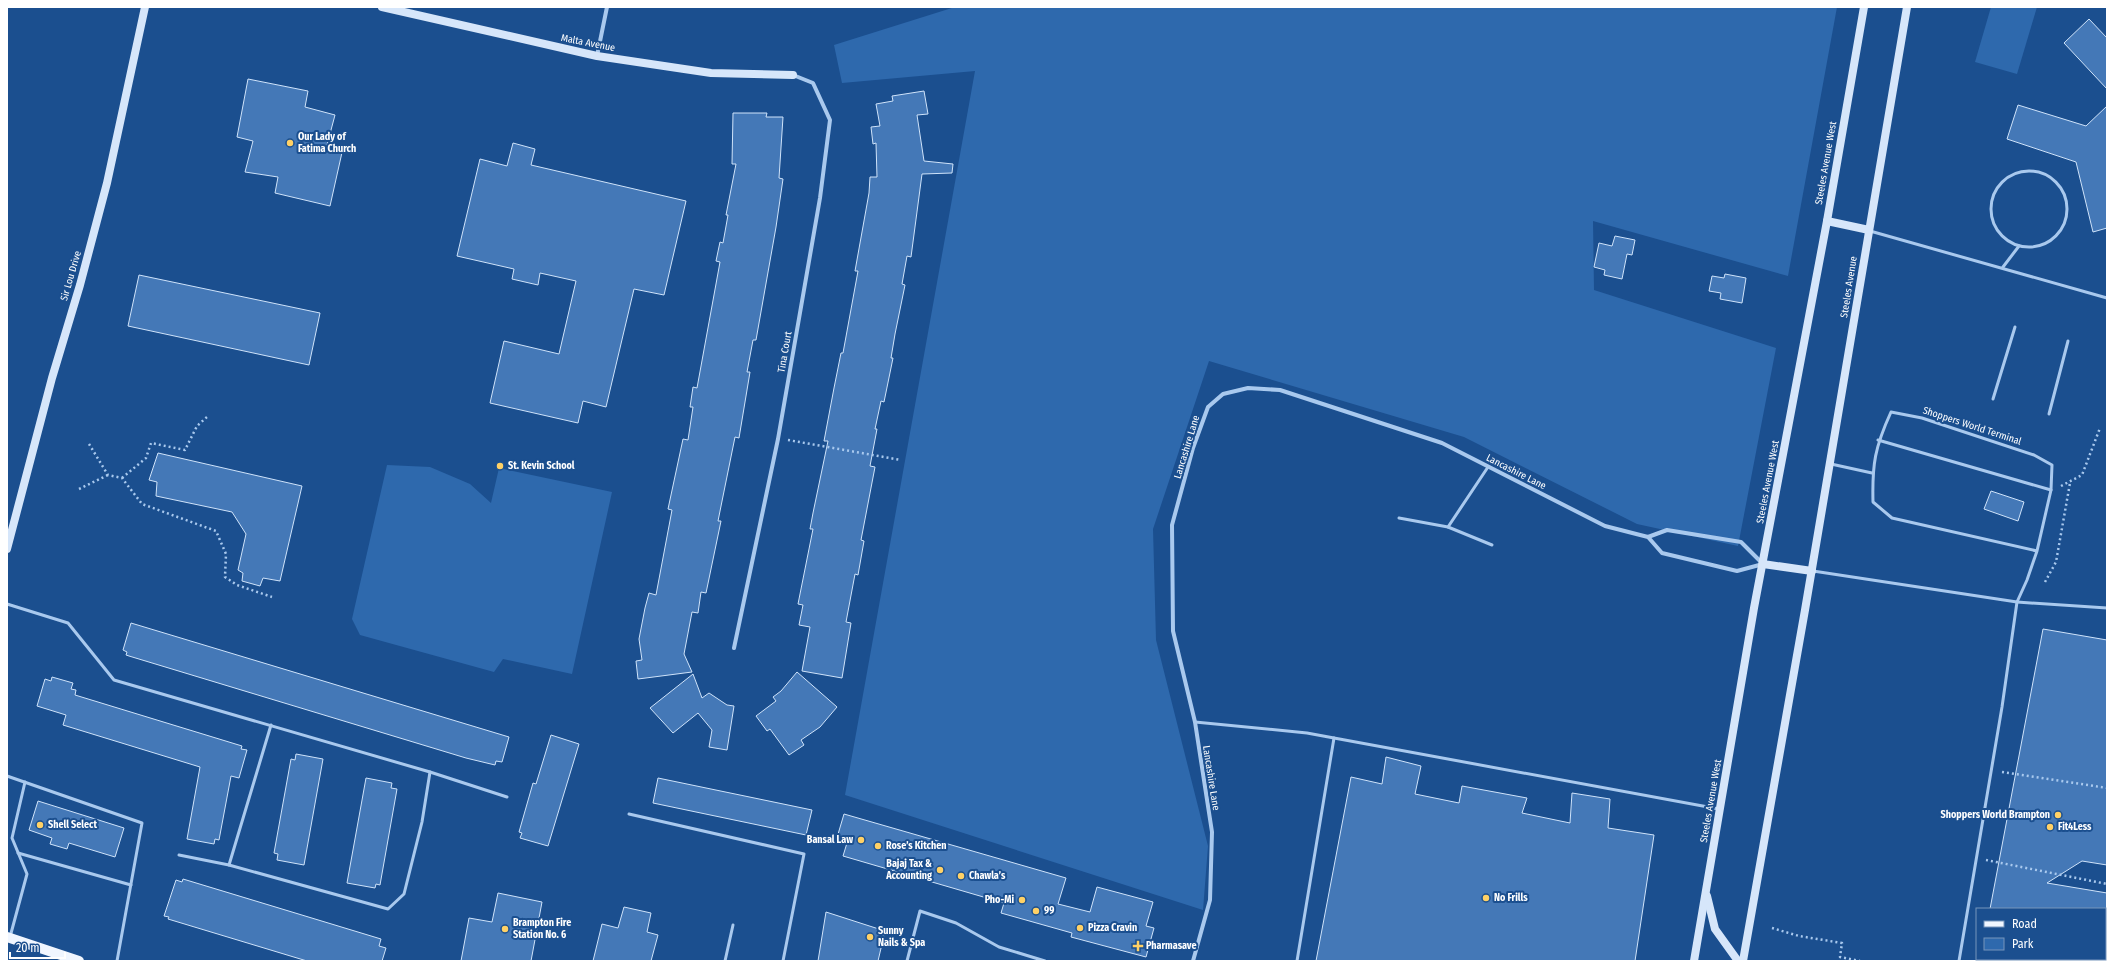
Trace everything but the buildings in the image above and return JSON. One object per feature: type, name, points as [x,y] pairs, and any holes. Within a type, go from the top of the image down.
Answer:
[{"type":"main road","name":"Sir Lou Drive","points":[[7,549],[52,378],[80,285],[107,183],[145,7]]},
{"type":"main road","name":"Malta Avenue","points":[[382,7],[597,56],[711,73],[793,75]]},
{"type":"main road","name":"Steeles Avenue West","points":[[1694,961],[1719,809],[1827,221],[1864,7]]},
{"type":"main road","name":"Steeles Avenue","points":[[1812,571],[1868,230],[1907,7]]},
{"type":"main road","points":[[1827,221],[1868,230]]},
{"type":"main road","points":[[1743,961],[1812,571],[1763,564]]},
{"type":"main road","points":[[1706,892],[1715,929],[1738,961]]},
{"type":"main road","points":[[9,938],[79,961]]},
{"type":"street","points":[[597,56],[607,7]]},
{"type":"street","name":"Tina Court","points":[[734,648],[778,438],[820,198],[830,120],[814,82],[793,75]]},
{"type":"street","name":"Lancashire Lane","points":[[1193,961],[1210,900],[1212,832],[1195,722],[1173,631],[1172,525],[1193,448],[1208,407],[1222,394],[1248,388],[1280,390],[1442,443],[1605,526],[1648,537]]},
{"type":"street","points":[[1667,530],[1741,542],[1763,564],[1737,571],[1662,553],[1648,537],[1667,530]]},
{"type":"lane","points":[[2023,170],[2038,171],[2052,178],[2062,189],[2067,203],[2066,218],[2060,232],[2049,242],[2034,247],[2019,246],[2006,240],[1996,229],[1990,214],[1991,199],[1998,186],[2009,176],[2023,170]]},
{"type":"lane","points":[[1868,230],[2003,267],[2107,298]]},
{"type":"lane","points":[[2003,267],[2019,246]]},
{"type":"lane","points":[[1993,399],[2015,327]]},
{"type":"lane","points":[[2049,414],[2068,341]]},
{"type":"lane","name":"Shoppers World Terminal","points":[[1959,961],[2017,602],[2037,552],[2051,490],[2052,465],[2034,455],[1922,418],[1891,412],[1878,440],[1872,473],[1873,502],[1892,518],[2037,552]]},
{"type":"lane","points":[[1878,440],[2051,490]]},
{"type":"lane","points":[[1830,464],[1872,473]]},
{"type":"lane","points":[[1448,527],[1488,467]]},
{"type":"lane","points":[[1399,518],[1448,527],[1492,545]]},
{"type":"lane","points":[[1812,571],[2017,602],[2107,608]]},
{"type":"lane","points":[[7,604],[68,623],[114,680],[430,772],[507,797]]},
{"type":"lane","points":[[1195,722],[1307,733],[1719,809]]},
{"type":"lane","points":[[229,865],[271,725]]},
{"type":"lane","points":[[1297,961],[1334,738]]},
{"type":"lane","points":[[179,855],[229,865],[388,909],[404,894],[422,822],[430,772]]},
{"type":"lane","points":[[7,776],[142,823],[117,961]]},
{"type":"lane","points":[[9,938],[27,874],[12,838],[25,782]]},
{"type":"lane","points":[[629,814],[804,854],[783,961]]},
{"type":"lane","points":[[18,853],[131,885]]},
{"type":"lane","points":[[907,961],[920,911],[956,923],[999,947],[1045,961]]},
{"type":"lane","points":[[725,961],[733,925]]},
{"type":"path","points":[[122,478],[146,458],[151,442],[185,450],[197,426],[208,416]]},
{"type":"path","points":[[2051,490],[2070,483],[2082,475],[2100,428]]},
{"type":"path","points":[[778,438],[901,460]]},
{"type":"path","points":[[89,444],[108,475]]},
{"type":"path","points":[[79,489],[108,475],[122,478],[142,504],[216,531],[226,554],[225,577],[237,585],[272,597]]},
{"type":"path","points":[[2045,582],[2056,562],[2070,483]]},
{"type":"path","points":[[1991,770],[2107,788]]},
{"type":"path","points":[[1976,858],[2107,884]]},
{"type":"path","points":[[1772,928],[1799,936],[1842,943],[1840,957],[1860,961]]},
{"type":"green space","points":[[955,7],[1837,7],[1788,276],[1593,221],[1594,290],[1776,348],[1738,546],[1637,524],[1464,437],[1209,361],[1153,529],[1156,640],[1208,846],[1203,910],[845,795],[975,71],[842,83],[834,45]]},
{"type":"green space","points":[[1991,7],[2037,7],[2017,74],[1975,62]]},
{"type":"green space","points":[[387,465],[430,467],[470,484],[491,503],[499,468],[612,492],[572,674],[503,659],[494,672],[360,635],[352,619]]},
{"type":"place","name":"Our Lady of Fatima Church","points":[[290,143]]},
{"type":"place","name":"St. Kevin School","points":[[500,466]]},
{"type":"place","name":"Shoppers World Brampton","points":[[2058,815]]},
{"type":"place","name":"Shell Select","points":[[40,825]]},
{"type":"place","name":"Fit4Less","points":[[2050,827]]},
{"type":"place","name":"Bansal Law","points":[[861,840]]},
{"type":"place","name":"Rose’s Kitchen","points":[[878,846]]},
{"type":"place","name":"Bajaj Tax & Accounting","points":[[940,870]]},
{"type":"place","name":"Chawla’s","points":[[961,876]]},
{"type":"place","name":"No Frills","points":[[1486,898]]},
{"type":"place","name":"Pho-Mi","points":[[1022,900]]},
{"type":"place","name":"99","points":[[1036,911]]},
{"type":"place","name":"Pizza Cravin","points":[[1080,928]]},
{"type":"place","name":"Brampton Fire Station No. 6","points":[[505,929]]},
{"type":"place","name":"Sunny Nails & Spa","points":[[870,937]]},
{"type":"place","name":"Pharmasave","points":[[1138,946]]}]
